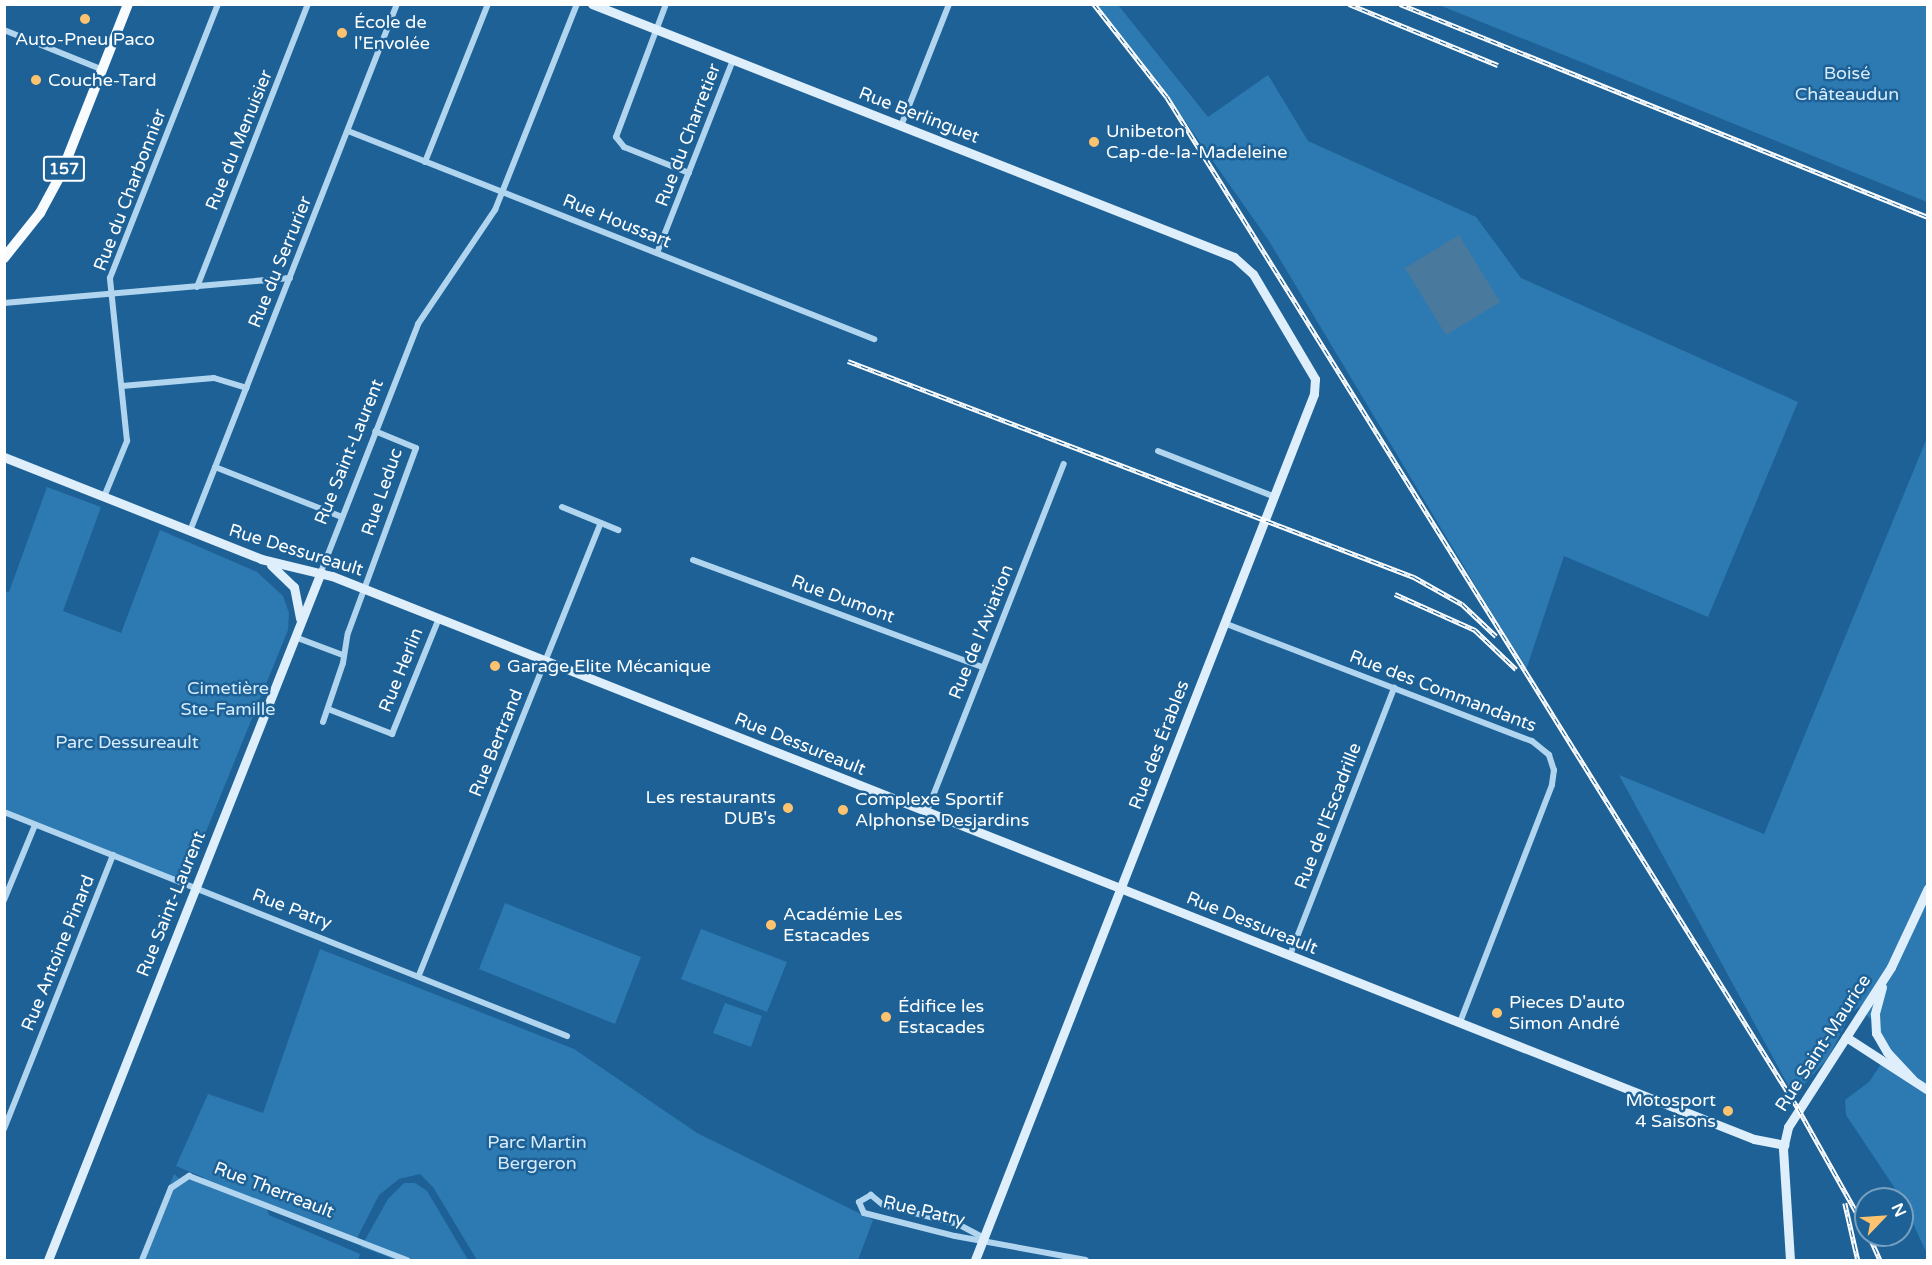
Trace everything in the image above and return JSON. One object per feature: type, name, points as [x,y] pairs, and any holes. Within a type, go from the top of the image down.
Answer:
[{"type":"main road","name":"157","points":[[4,258],[51,194],[128,4]]},
{"type":"street","name":"Rue du Charbonnier","points":[[104,497],[126,444],[112,272],[218,4]]},
{"type":"street","name":"Rue du Menuisier","points":[[197,287],[308,4]]},
{"type":"street","name":"Rue du Serrurier","points":[[190,531],[398,4]]},
{"type":"street","points":[[425,162],[488,4]]},
{"type":"street","name":"Rue Saint-Laurent","points":[[48,1260],[423,312],[486,225],[503,192],[577,4]]},
{"type":"street","name":"Rue Berlinguet","points":[[592,4],[1234,257]]},
{"type":"street","points":[[666,4],[616,137],[624,147],[689,173]]},
{"type":"street","points":[[901,126],[949,4]]},
{"type":"street","points":[[4,30],[103,70]]},
{"type":"street","name":"Rue du Charretier","points":[[657,254],[733,60]]},
{"type":"street","name":"Rue Houssart","points":[[348,131],[874,339]]},
{"type":"street","name":"Rue des Érables","points":[[975,1260],[1316,384],[1305,358],[1252,274],[1234,257]]},
{"type":"street","points":[[4,303],[290,278]]},
{"type":"street","points":[[122,386],[214,378],[247,387]]},
{"type":"street","name":"Rue Leduc","points":[[323,722],[364,588],[416,448],[375,431]]},
{"type":"street","points":[[1158,451],[1273,496]]},
{"type":"street","name":"Rue Dessureault","points":[[4,457],[267,561],[321,572],[364,588],[1754,1139],[1784,1145]]},
{"type":"street","name":"Rue de l'Aviation","points":[[927,811],[1064,464]]},
{"type":"street","points":[[215,467],[342,517]]},
{"type":"street","points":[[562,507],[618,530]]},
{"type":"street","name":"Rue Bertrand","points":[[418,975],[601,523]]},
{"type":"street","name":"Rue Dumont","points":[[693,560],[983,667]]},
{"type":"street","points":[[267,561],[294,587],[300,606],[297,632],[343,655]]},
{"type":"street","name":"Rue Herlin","points":[[328,709],[392,734],[439,618]]},
{"type":"street","name":"Rue des Commandants","points":[[1224,623],[1532,741],[1546,750],[1554,765],[1552,785],[1460,1022]]},
{"type":"street","name":"Rue de l'Escadrille","points":[[1290,955],[1394,688]]},
{"type":"street","name":"Rue Patry","points":[[4,812],[567,1036]]},
{"type":"street","points":[[4,900],[34,825]]},
{"type":"street","name":"Rue Antoine Pinard","points":[[4,1129],[113,855]]},
{"type":"street","name":"Rue Saint-Maurice","points":[[1790,1260],[1784,1145],[1795,1114],[1886,976],[1928,888]]},
{"type":"street","points":[[1886,976],[1875,1014],[1876,1033],[1887,1052],[1912,1079]]},
{"type":"street","points":[[1846,1037],[1928,1090]]},
{"type":"street","name":"Rue Therreault","points":[[142,1260],[171,1188],[189,1176],[406,1260]]},
{"type":"street","name":"Rue Patry","points":[[984,1238],[958,1224],[883,1205],[871,1195],[859,1202],[864,1213],[956,1236],[984,1238],[1068,1259],[1086,1260]]},
{"type":"green space","points":[[1094,5],[1118,5],[1208,117],[1268,75],[1308,141],[1476,217],[1521,278],[1798,402],[1708,617],[1564,556],[1526,670],[1269,241],[1159,84]]},
{"type":"green space","name":"Boisé Châteaudun","points":[[1439,5],[1927,5],[1927,202],[1601,70]]},
{"type":"green space","points":[[1927,438],[1927,1254],[1914,1225],[1914,1187],[1894,1187],[1846,1115],[1845,1100],[1869,1082],[1885,1058],[1879,1028],[1859,1007],[1851,1013],[1828,1058],[1794,1096],[1619,775],[1764,834]]},
{"type":"green space","name":"Parc Dessureault","points":[[47,487],[101,507],[63,611],[121,633],[160,530],[257,572],[283,596],[289,613],[288,630],[185,883],[5,812],[4,591],[9,592]]},
{"type":"green space","points":[[505,903],[641,957],[615,1024],[479,969]]},
{"type":"green space","points":[[701,929],[787,962],[767,1012],[681,979]]},
{"type":"green space","name":"Parc Martin Bergeron","points":[[320,949],[574,1049],[697,1133],[873,1220],[858,1260],[477,1260],[433,1187],[420,1174],[399,1179],[379,1195],[355,1242],[265,1203],[269,1215],[360,1254],[358,1260],[141,1260],[174,1174],[182,1181],[205,1178],[176,1166],[208,1094],[263,1113]]},
{"type":"green space","points":[[725,1003],[762,1016],[751,1047],[713,1033]]},
{"type":"green space","points":[[404,1183],[415,1183],[427,1191],[468,1260],[397,1260],[361,1247],[388,1199]]},
{"type":"shaded area","points":[[1459,235],[1500,302],[1446,335],[1405,268]]},
{"type":"railway","points":[[1094,4],[1167,97],[1798,1108],[1854,1208]]},
{"type":"railway","points":[[1349,4],[1498,65]]},
{"type":"railway","points":[[1400,4],[1928,217]]},
{"type":"railway","points":[[848,361],[1414,577],[1462,604],[1496,636]]},
{"type":"railway","points":[[1395,594],[1475,630],[1516,669]]},
{"type":"railway","points":[[1845,1203],[1858,1260]]},
{"type":"railway","points":[[1874,1247],[1880,1260]]},
{"type":"place","name":"Auto-Pneu Paco","points":[[85,19]]},
{"type":"place","name":"École de l'Envolée","points":[[342,33]]},
{"type":"place","name":"Couche-Tard","points":[[36,80]]},
{"type":"place","name":"Unibeton Cap-de-la-Madeleine","points":[[1094,142]]},
{"type":"place","name":"Garage Elite Mécanique","points":[[495,666]]},
{"type":"place","name":"Les restaurants DUB's","points":[[788,808]]},
{"type":"place","name":"Complexe Sportif Alphonse Desjardins","points":[[843,810]]},
{"type":"place","name":"Académie Les Estacades","points":[[771,925]]},
{"type":"place","name":"Pieces D'auto Simon André","points":[[1497,1013]]},
{"type":"place","name":"Édifice les Estacades","points":[[886,1017]]},
{"type":"place","name":"Motosport 4 Saisons","points":[[1728,1111]]},
{"type":"park label","name":"Cimetière Ste-Famille","points":[[228,699]]}]
